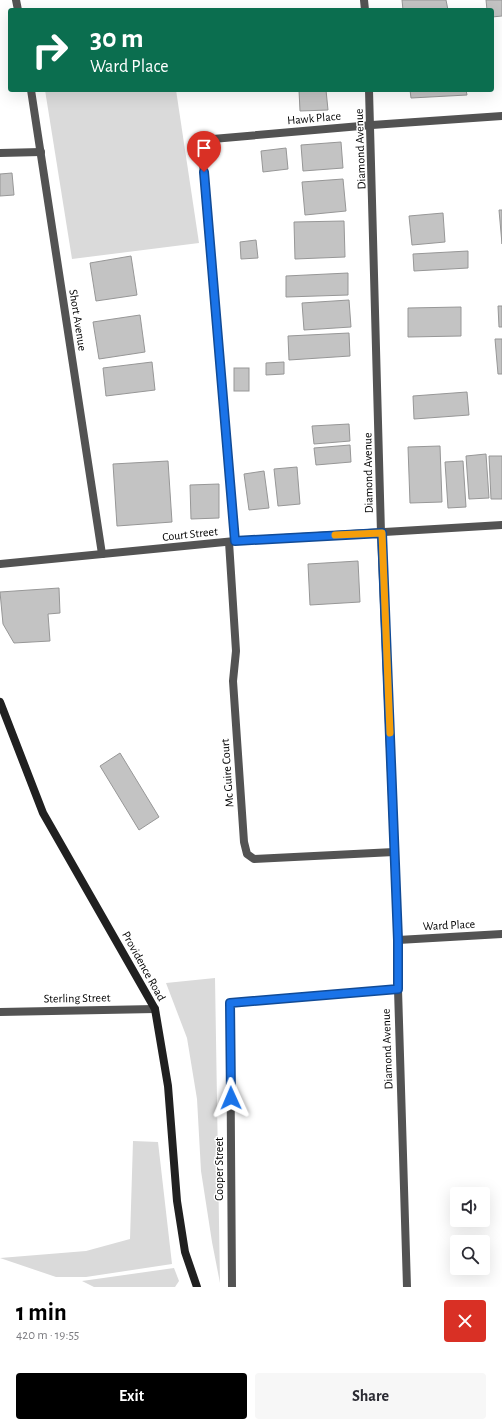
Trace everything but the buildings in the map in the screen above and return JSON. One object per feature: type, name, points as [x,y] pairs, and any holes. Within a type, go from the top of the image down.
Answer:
[{"type":"main road","name":"Providence Road","points":[[1,705],[43,813],[155,1008],[168,1086],[177,1201],[185,1252],[197,1287]]},
{"type":"street","name":"Short Avenue","points":[[31,92],[102,554]]},
{"type":"street","name":"Diamond Avenue","points":[[370,92],[382,533],[398,940],[398,989],[407,1287]]},
{"type":"street","name":"Hawk Place","points":[[201,140],[372,125],[502,116]]},
{"type":"street","name":"Mc Guire Court","points":[[201,140],[232,542],[236,652],[233,682],[244,842],[247,854],[254,859],[394,852]]},
{"type":"street","points":[[0,153],[41,152]]},
{"type":"street","name":"Court Street","points":[[0,564],[232,542],[502,525]]},
{"type":"street","name":"Ward Place","points":[[398,940],[502,934]]},
{"type":"street","name":"Cooper Street","points":[[232,1287],[230,1003],[398,989]]},
{"type":"street","name":"Sterling Street","points":[[0,1012],[155,1008]]},
{"type":"shaded area","points":[[45,92],[176,92],[199,243],[72,259]]},
{"type":"shaded area","points":[[215,978],[220,1283],[201,1171],[197,1099],[187,1038],[166,983]]},
{"type":"shaded area","points":[[133,1141],[158,1142],[172,1264],[86,1277],[56,1277],[0,1258],[86,1251],[130,1239]]},
{"type":"shaded area","points":[[174,1268],[179,1281],[175,1287],[94,1287],[82,1281]]},
{"type":"slow traffic","points":[[335,535],[382,533],[390,733]]},
{"type":"route","points":[[204,172],[235,541],[382,533],[398,940],[398,989],[230,1003],[231,1098]]}]
